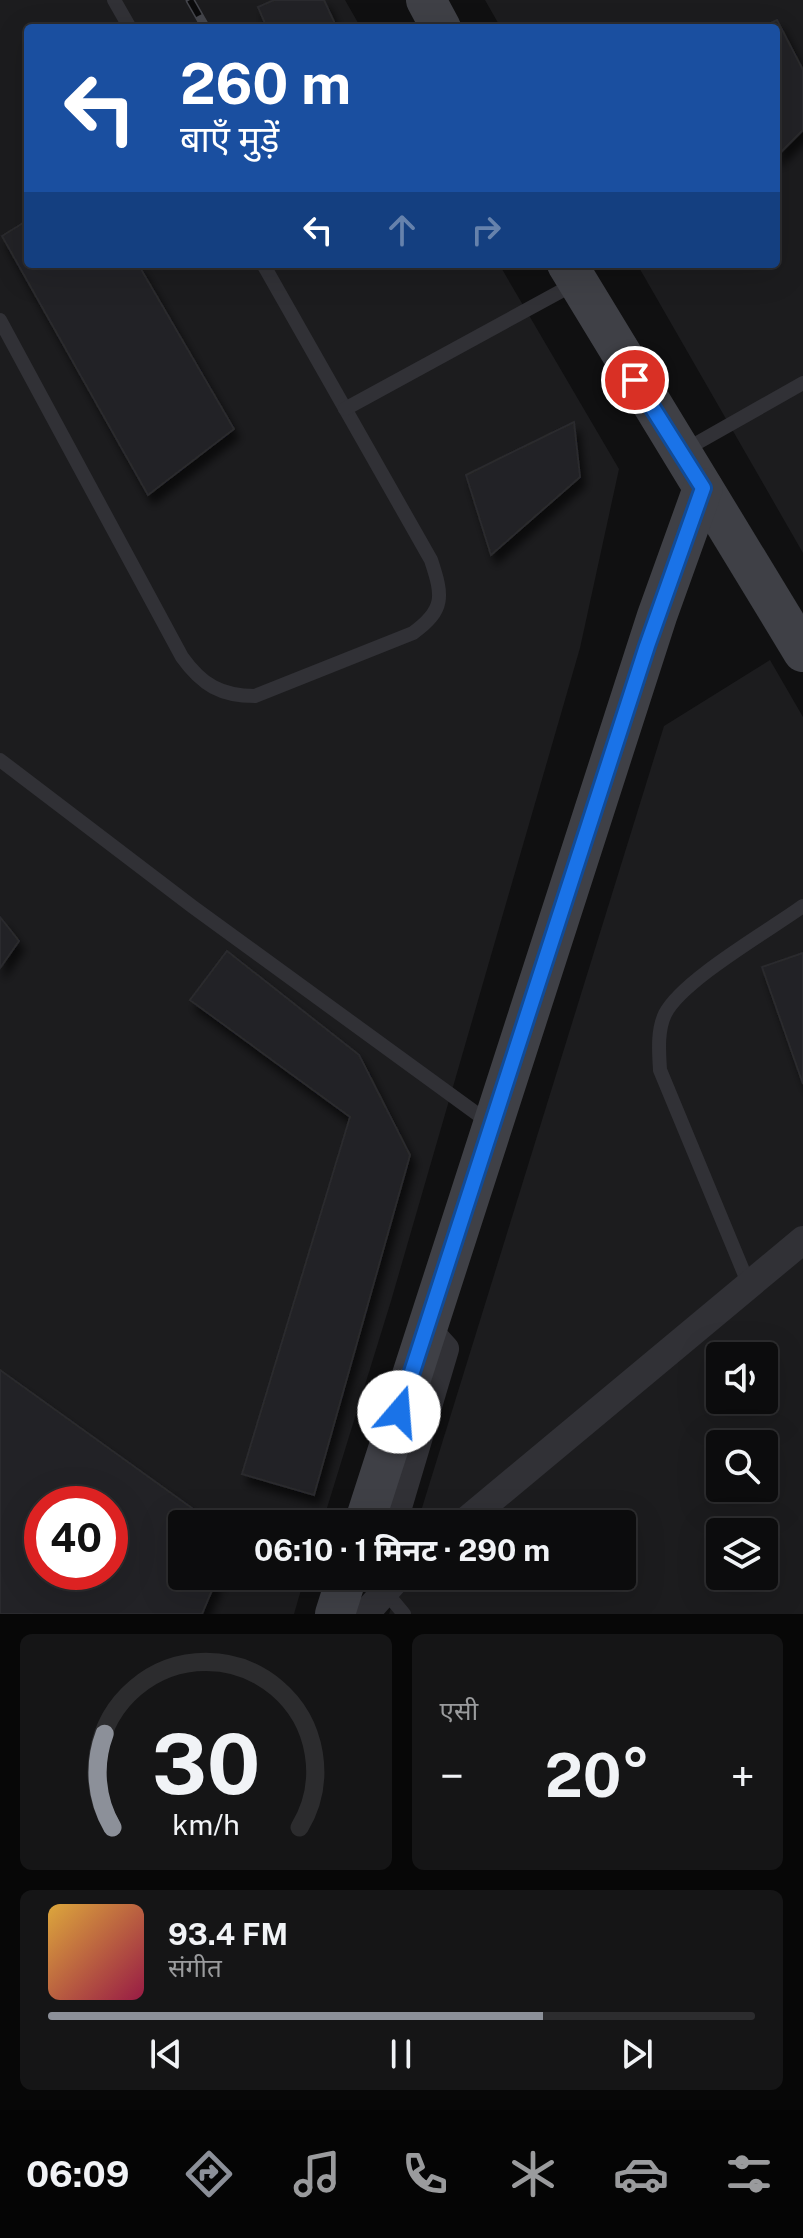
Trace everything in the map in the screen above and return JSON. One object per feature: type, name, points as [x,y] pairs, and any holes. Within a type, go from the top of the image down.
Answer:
[{"type":"street","points":[[426,0],[439,24]]},
{"type":"street","points":[[572,273],[803,652]]},
{"type":"street","points":[[368,1510],[657,616],[703,488]]},
{"type":"street","points":[[479,1510],[803,1240]]},
{"type":"street","points":[[397,1510],[445,1349],[426,1328]]},
{"type":"lane","points":[[114,0],[128,24]]},
{"type":"lane","points":[[0,320],[182,657],[208,687],[230,696],[255,696],[413,633],[432,620],[439,606],[439,584],[431,560],[265,268]]},
{"type":"lane","points":[[345,409],[572,273]]},
{"type":"lane","points":[[679,453],[803,383]]},
{"type":"lane","points":[[0,760],[193,907],[491,1124]]},
{"type":"lane","points":[[749,1285],[660,1070],[658,1042],[665,1014],[684,991],[803,906]]},
{"type":"lane","points":[[371,1597],[404,1614]]},
{"type":"shaded area","points":[[0,0],[345,0],[359,24],[24,24],[24,268],[501,268],[619,469],[580,648],[391,1301],[326,1510],[168,1510],[168,1590],[301,1590],[294,1614],[0,1614]]},
{"type":"shaded area","points":[[485,0],[803,0],[803,553],[639,268],[780,268],[780,24],[499,24]]},
{"type":"shaded area","points":[[770,660],[803,717],[803,1614],[389,1614],[397,1590],[636,1590],[636,1510],[421,1510],[664,726]]},
{"type":"building","points":[[274,0],[324,0],[335,24],[265,24],[258,7]]},
{"type":"building","points":[[780,26],[803,70],[803,130],[780,153]]},
{"type":"building","points":[[24,222],[24,268],[140,268],[234,429],[148,495],[2,236]]},
{"type":"building","points":[[574,422],[580,477],[491,555],[466,475]]},
{"type":"building","points":[[0,917],[19,941],[0,968]]},
{"type":"building","points":[[227,951],[359,1055],[410,1155],[314,1495],[242,1474],[350,1117],[190,1000]]},
{"type":"building","points":[[803,953],[803,1084],[762,967]]},
{"type":"building","points":[[0,1370],[195,1510],[168,1510],[168,1590],[212,1590],[202,1614],[0,1614]]},
{"type":"railway","points":[[190,0],[204,24]]},
{"type":"route","points":[[399,1412],[647,646],[703,488],[635,380]]}]
